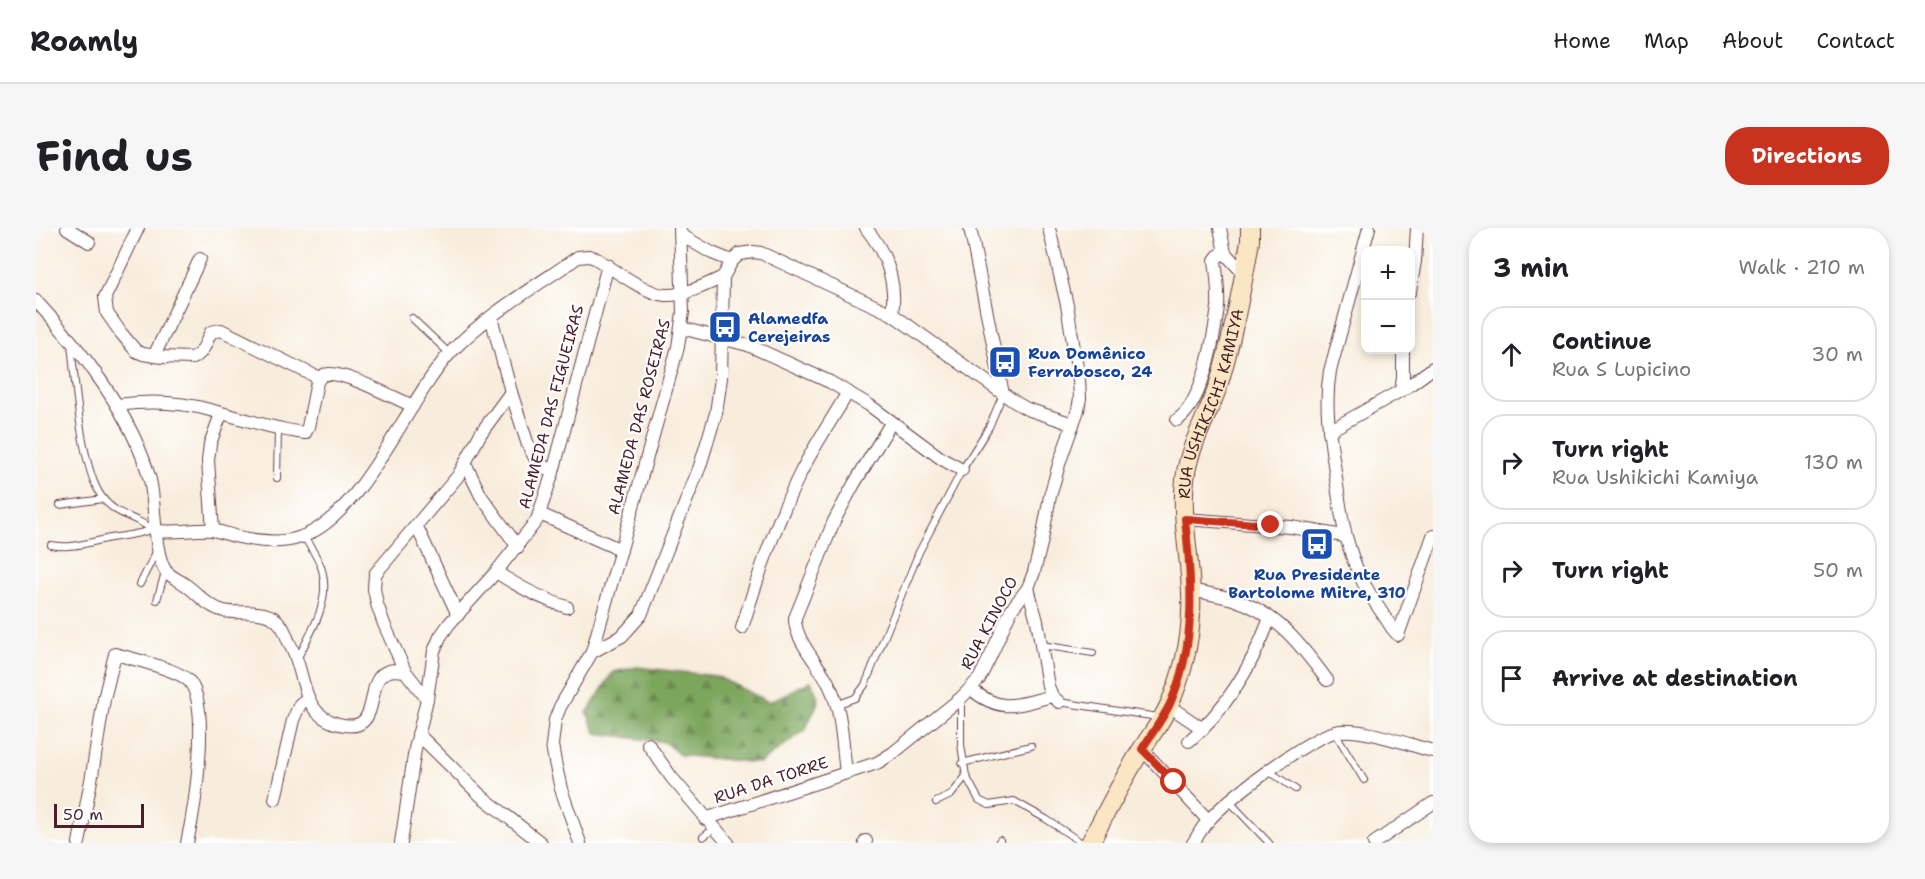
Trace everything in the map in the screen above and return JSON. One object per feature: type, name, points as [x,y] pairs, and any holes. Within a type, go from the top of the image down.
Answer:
[{"type":"main road","name":"RUA USHIKICHI KAMIYA","points":[[1090,843],[1113,798],[1165,712],[1180,672],[1191,614],[1184,500],[1189,458],[1219,384],[1235,324],[1250,241],[1250,228]]},
{"type":"street","points":[[67,228],[89,242]]},
{"type":"street","points":[[138,228],[108,288],[104,301],[110,318],[131,346],[143,354],[187,358],[197,356],[204,348],[211,332],[221,330],[319,378]]},
{"type":"street","points":[[866,228],[884,255],[891,274],[894,296],[892,314]]},
{"type":"street","points":[[970,228],[1003,394]]},
{"type":"street","name":"RUA KINOCO","points":[[846,773],[884,759],[970,689],[979,679],[1011,610],[1028,588],[1042,540],[1055,478],[1080,398],[1066,297],[1049,228]]},
{"type":"street","points":[[1220,228],[1225,253],[1244,274]]},
{"type":"street","points":[[1366,246],[1369,228]]},
{"type":"street","points":[[1415,261],[1417,228]]},
{"type":"street","points":[[680,232],[712,253],[732,261]]},
{"type":"street","name":"ALAMEDA DAS ROSEIRAS","points":[[580,843],[561,789],[552,745],[552,731],[560,707],[592,652],[670,376],[683,312],[680,232]]},
{"type":"street","points":[[592,652],[622,636],[641,615],[700,466],[716,413],[721,378],[720,337],[723,277],[732,261],[740,254],[761,253],[892,314],[1027,409],[1072,424]]},
{"type":"street","points":[[1178,420],[1191,406],[1204,372],[1218,308],[1215,260],[1225,253]]},
{"type":"street","points":[[155,530],[181,532],[213,530],[265,541],[290,541],[304,537],[346,505],[358,491],[450,354],[491,317],[579,257],[589,256],[608,265],[655,293],[673,295],[723,277]]},
{"type":"street","points":[[154,356],[200,259]]},
{"type":"street","name":"ALAMEDA DAS FIGUEIRAS","points":[[405,842],[418,734],[427,699],[434,651],[440,637],[518,546],[540,514],[608,265]]},
{"type":"street","points":[[1361,270],[1330,371],[1327,388],[1329,431],[1344,536],[1358,573],[1398,635],[1433,536]]},
{"type":"street","points":[[36,301],[70,340],[117,405],[139,449],[150,481],[155,530],[166,571],[205,602],[220,610],[267,615],[282,625],[297,659],[308,698],[314,710],[324,719],[341,725],[357,724],[369,714],[376,684],[381,675],[389,671],[405,671]]},
{"type":"street","points":[[491,317],[528,445],[536,460],[553,472]]},
{"type":"street","points":[[681,327],[748,345],[848,392],[942,459],[962,470]]},
{"type":"street","points":[[1401,390],[1403,354]]},
{"type":"street","points":[[1329,431],[1401,390],[1433,368]]},
{"type":"street","points":[[319,378],[327,374],[339,375],[370,386],[413,406]]},
{"type":"street","points":[[117,405],[171,404],[211,410],[278,429],[305,433],[319,378]]},
{"type":"street","points":[[427,699],[405,671],[384,624],[374,589],[375,574],[458,476],[486,426],[511,392]]},
{"type":"street","points":[[742,628],[762,562],[787,502],[800,474],[848,392]]},
{"type":"street","points":[[213,530],[208,461],[210,444],[221,414]]},
{"type":"street","points":[[846,773],[836,705],[827,680],[797,631],[795,618],[834,521],[891,423]]},
{"type":"street","points":[[465,463],[481,496],[518,546]]},
{"type":"street","points":[[540,514],[621,550]]},
{"type":"street","points":[[1185,519],[1291,527],[1344,536]]},
{"type":"street","points":[[417,527],[458,615]]},
{"type":"street","points":[[496,572],[525,591],[567,607]]},
{"type":"street","points":[[970,689],[983,699],[1002,706],[1055,699],[1044,672],[1033,602],[1028,588]]},
{"type":"street","points":[[1191,590],[1234,600],[1270,618],[1298,641],[1328,680]]},
{"type":"street","points":[[1190,741],[1220,711],[1252,661],[1270,618]]},
{"type":"street","points":[[79,843],[104,699],[115,654],[175,672],[187,680],[195,692],[200,718],[200,748],[187,843]]},
{"type":"street","points":[[275,799],[296,710],[308,698]]},
{"type":"street","points":[[1165,712],[1203,729]]},
{"type":"street","points":[[1193,843],[1208,820],[1268,771],[1316,740],[1336,731],[1365,732],[1433,751]]},
{"type":"street","points":[[418,734],[480,795],[541,843]]},
{"type":"street","points":[[648,744],[705,819],[728,843]]},
{"type":"street","points":[[1142,749],[1208,820]]},
{"type":"street","name":"RUA DA TORRE","points":[[705,819],[846,773]]},
{"type":"street","points":[[1374,843],[1433,803]]},
{"type":"lane","points":[[412,318],[450,354]]},
{"type":"lane","points":[[70,340],[86,455],[97,489],[102,499],[120,513],[155,530]]},
{"type":"lane","points":[[836,705],[855,698],[865,685],[919,552],[962,470],[989,427],[1003,394]]},
{"type":"lane","points":[[277,478],[278,429]]},
{"type":"lane","points":[[60,505],[102,499]]},
{"type":"lane","points":[[51,545],[71,547],[155,530]]},
{"type":"lane","points":[[297,659],[319,616],[324,582],[322,568],[304,537]]},
{"type":"lane","points":[[140,584],[159,548]]},
{"type":"lane","points":[[157,600],[166,571]]},
{"type":"lane","points":[[1040,645],[1093,653]]},
{"type":"lane","points":[[961,698],[962,763],[979,800],[989,805],[1014,801],[1082,843]]},
{"type":"lane","points":[[1055,699],[1165,712]]},
{"type":"lane","points":[[1336,731],[1364,780]]},
{"type":"lane","points":[[962,763],[1031,746]]},
{"type":"lane","points":[[1268,771],[1295,789]]},
{"type":"lane","points":[[936,802],[951,795],[966,776]]},
{"type":"lane","points":[[1230,802],[1269,843]]},
{"type":"lane","points":[[703,837],[715,828]]},
{"type":"green space","points":[[637,667],[716,676],[769,702],[811,681],[819,700],[805,730],[760,763],[680,755],[664,742],[596,733],[587,713],[613,672]]},
{"type":"place","name":"Alamedfa Cerejeiras","points":[[725,327]]},
{"type":"place","name":"Rua Domênico Ferrabosco, 24","points":[[1005,362]]},
{"type":"place","name":"Rua Presidente Bartolome Mitre, 310","points":[[1317,544]]},
{"type":"route","points":[[1174,782],[1142,749],[1169,706],[1187,644],[1191,614],[1191,586],[1185,519],[1271,525]]}]
